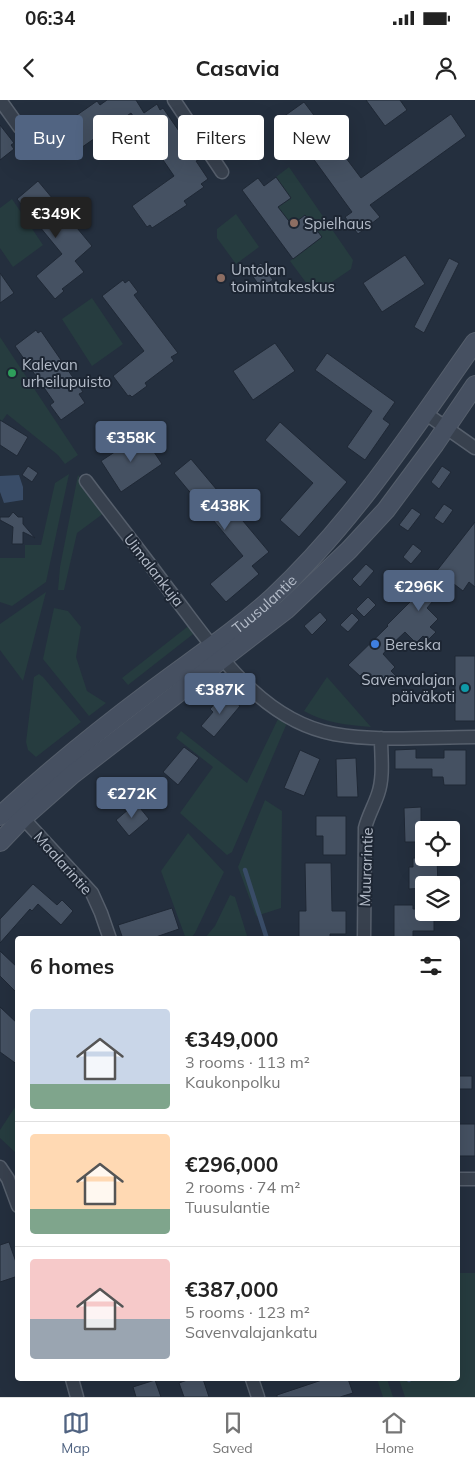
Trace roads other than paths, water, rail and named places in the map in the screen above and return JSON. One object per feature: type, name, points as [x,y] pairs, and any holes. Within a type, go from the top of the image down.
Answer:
[{"type":"main road","name":"Tuusulantie","points":[[0,842],[23,818],[73,774],[218,651],[246,620],[275,595],[337,530],[387,467],[475,342]]},
{"type":"main road","name":"Tuusulantie","points":[[0,816],[89,738],[218,651],[286,609],[349,550],[386,510],[475,385]]},
{"type":"street","points":[[0,100],[15,121]]},
{"type":"street","points":[[174,100],[222,172]]},
{"type":"street","points":[[425,413],[475,448]]},
{"type":"street","name":"Uimalankuja","points":[[86,481],[234,672],[264,701],[295,720],[335,734],[381,738],[475,737]]},
{"type":"street","name":"Muurarintie","points":[[364,936],[365,828],[378,794],[381,738]]},
{"type":"street","name":"Maalarintie","points":[[23,818],[92,893],[109,936]]},
{"type":"street","points":[[0,1167],[8,1179],[15,1198]]},
{"type":"street","points":[[460,1178],[475,1178]]},
{"type":"street","points":[[73,1381],[77,1397]]},
{"type":"street","points":[[253,1381],[258,1397]]},
{"type":"water","points":[[19,475],[23,487],[23,500],[4,503],[0,492],[0,476]]},
{"type":"waterway","points":[[245,870],[266,936]]},
{"type":"place","name":"Spielhaus","points":[[294,223]]},
{"type":"place","name":"Untolan toimintakeskus","points":[[221,278]]},
{"type":"place","name":"Kalevan urheilupuisto","points":[[12,373]]},
{"type":"place","name":"Bereska","points":[[375,644]]},
{"type":"place","name":"Savenvalajan päiväkoti","points":[[465,688]]}]
